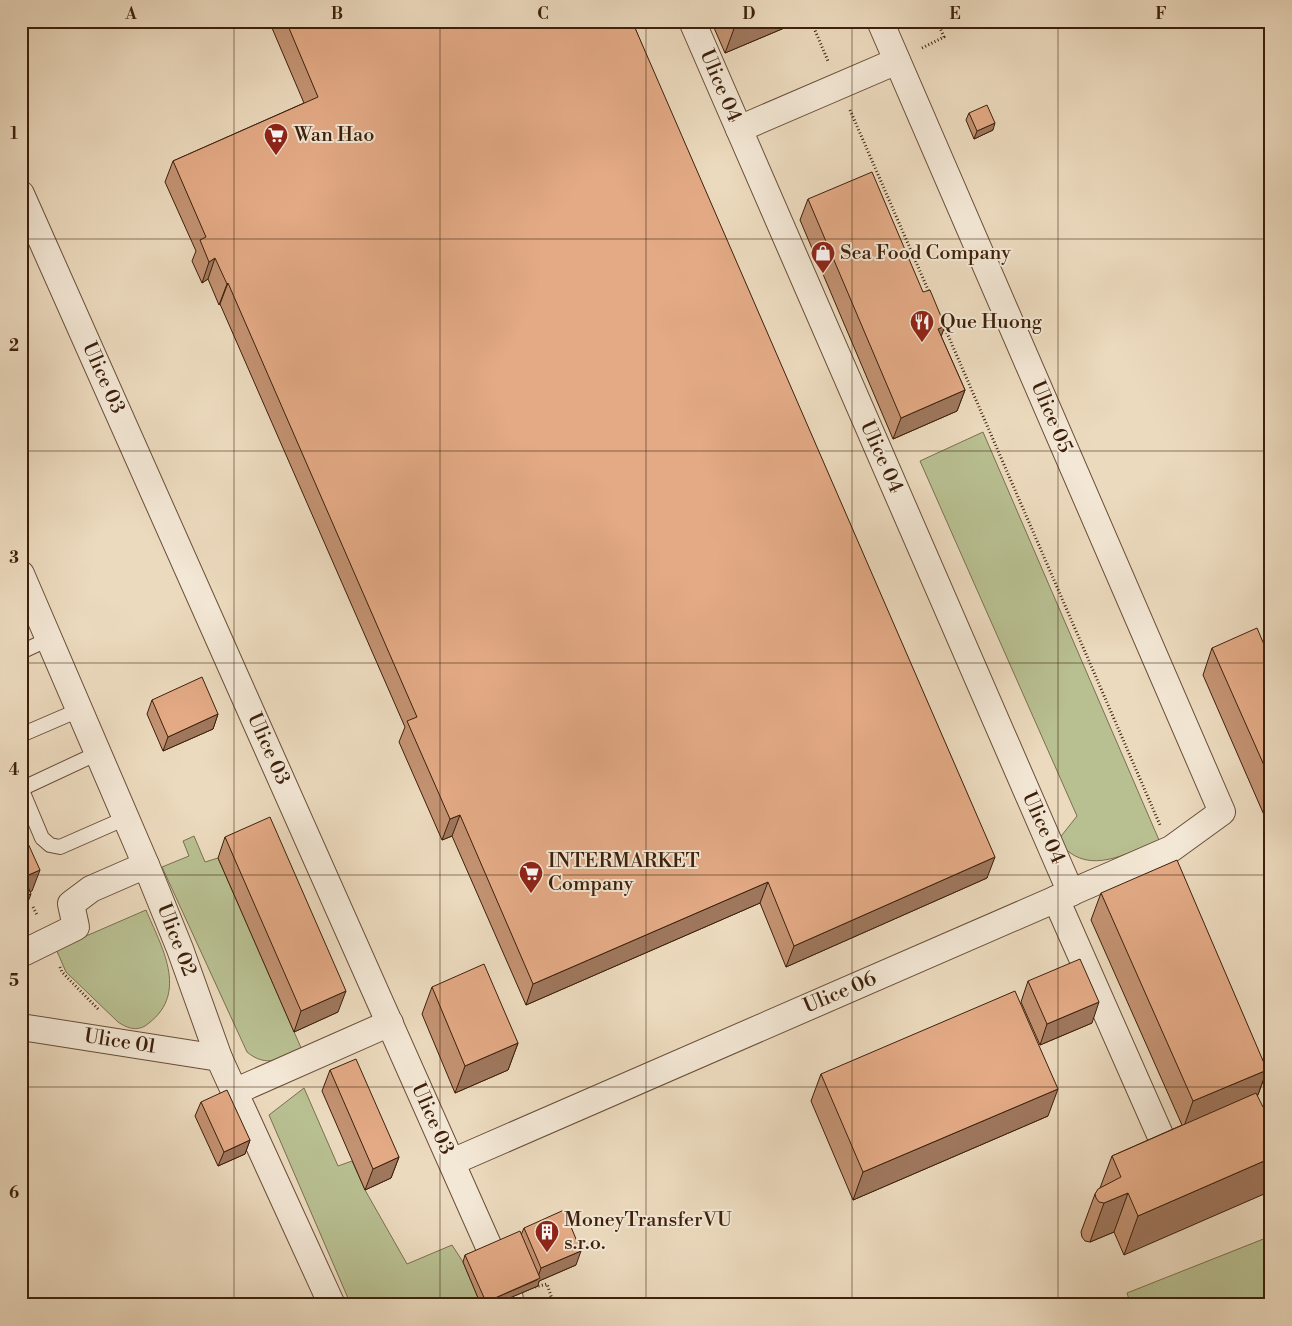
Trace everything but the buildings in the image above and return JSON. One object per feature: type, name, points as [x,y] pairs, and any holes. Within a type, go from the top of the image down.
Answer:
[{"type":"street","name":"Ulice 04","points":[[692,21],[1064,896],[1165,1146]]},
{"type":"street","name":"Ulice 05","points":[[880,21],[1222,812]]},
{"type":"street","points":[[739,129],[897,60]]},
{"type":"street","name":"Ulice 03","points":[[21,194],[452,1162],[508,1289],[511,1305]]},
{"type":"street","name":"Ulice 02","points":[[21,574],[146,865],[180,949],[219,1058],[332,1305]]},
{"type":"street","name":"Ulice 06","points":[[452,1162],[1170,849],[1222,812]]},
{"type":"street","points":[[21,954],[76,927],[71,904],[90,889],[146,865]]},
{"type":"street","points":[[234,1092],[390,1023]]},
{"type":"street","name":"Ulice 01","points":[[21,1027],[219,1058]]},
{"type":"lane","points":[[21,652],[49,639]]},
{"type":"lane","points":[[21,735],[79,710]]},
{"type":"lane","points":[[98,753],[21,788],[42,838],[50,845],[60,847],[126,818]]},
{"type":"path","points":[[811,21],[930,294]]},
{"type":"path","points":[[897,60],[944,38],[937,21]]},
{"type":"path","points":[[942,322],[1170,849]]},
{"type":"path","points":[[33,906],[62,972],[114,1026],[111,1041]]},
{"type":"path","points":[[1263,1069],[1271,1088]]},
{"type":"green space","points":[[983,432],[1159,840],[1114,858],[1091,861],[1080,858],[1068,851],[1058,840],[1077,816],[920,461]]},
{"type":"green space","points":[[194,836],[205,862],[218,858],[302,1050],[281,1059],[267,1061],[254,1057],[247,1052],[162,867],[189,856],[183,841]]},
{"type":"green space","points":[[146,910],[164,953],[170,983],[168,997],[161,1011],[145,1026],[134,1029],[118,1022],[66,972],[56,949]]},
{"type":"green space","points":[[304,1088],[338,1166],[352,1161],[365,1190],[407,1264],[452,1245],[463,1262],[481,1305],[351,1305],[269,1115]]},
{"type":"green space","points":[[1271,1236],[1271,1305],[1131,1305],[1127,1293]]},
{"type":"place","name":"Wan Hao","points":[[276,156]]},
{"type":"place","name":"Sea Food Company","points":[[823,274]]},
{"type":"place","name":"Que Huong","points":[[922,343]]},
{"type":"place","name":"INTERMARKET Company","points":[[531,894]]},
{"type":"place","name":"MoneyTransferVU s.r.o.","points":[[547,1253]]}]
